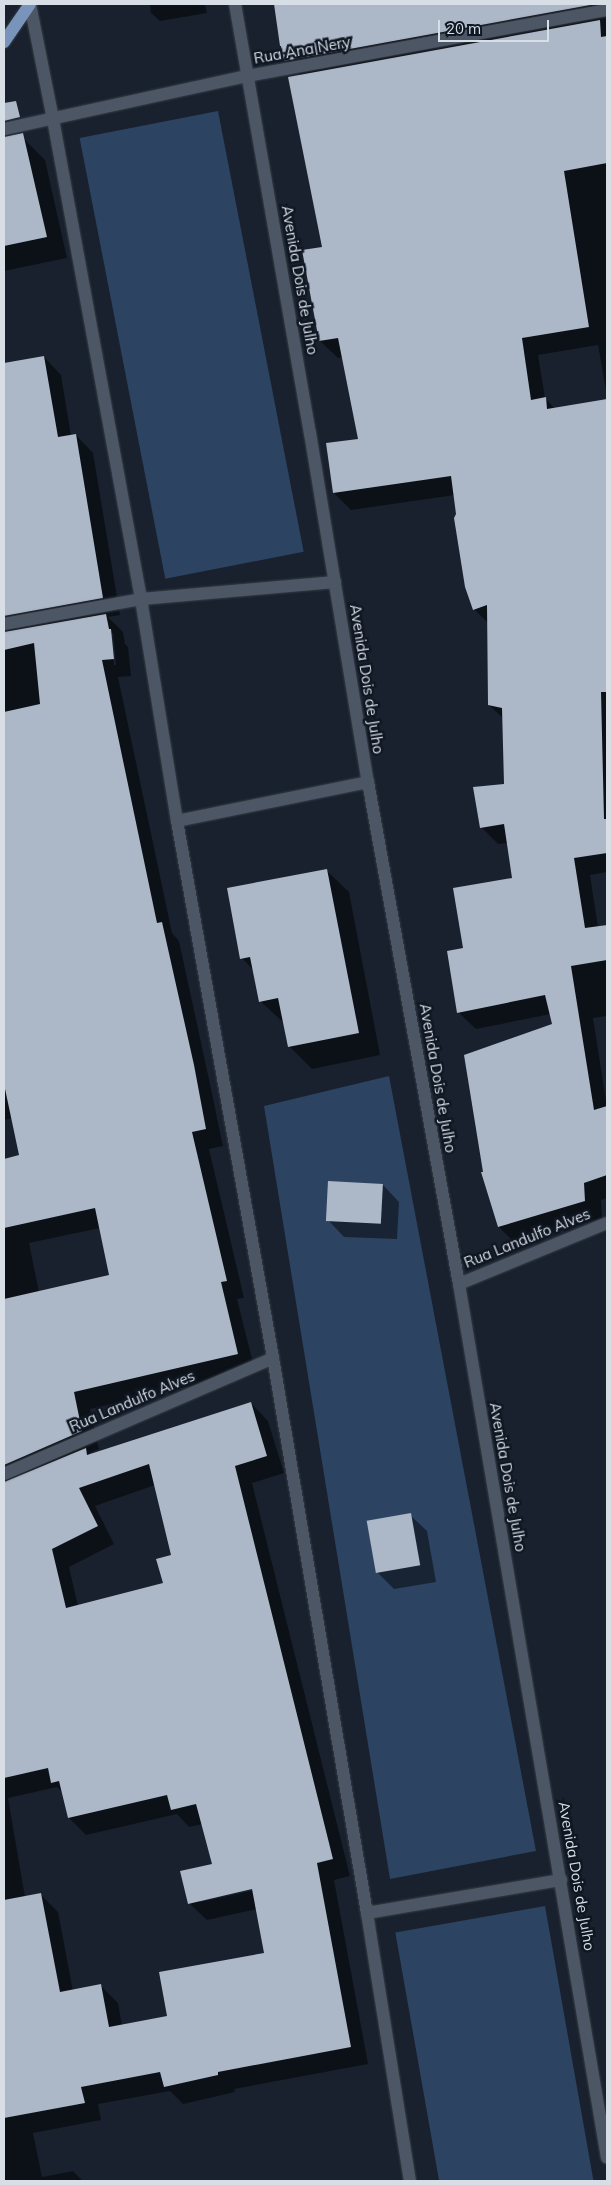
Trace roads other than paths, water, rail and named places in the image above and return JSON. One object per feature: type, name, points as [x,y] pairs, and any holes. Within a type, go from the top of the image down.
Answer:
[{"type":"main road","points":[[4,42],[30,4]]},
{"type":"street","points":[[30,4],[53,119],[141,599],[177,822],[273,1358],[367,1913],[410,2181]]},
{"type":"street","name":"Avenida Dois de Julho","points":[[235,4],[368,782],[562,1880],[607,2158]]},
{"type":"street","name":"Rua Ana Nery","points":[[4,129],[247,76],[607,10]]},
{"type":"street","points":[[4,624],[141,599],[335,582]]},
{"type":"street","points":[[177,822],[368,782]]},
{"type":"street","name":"Rua Landulfo Alves","points":[[458,1284],[607,1223]]},
{"type":"street","name":"Rua Landulfo Alves","points":[[4,1474],[273,1358]]},
{"type":"street","points":[[367,1913],[562,1880]]}]
